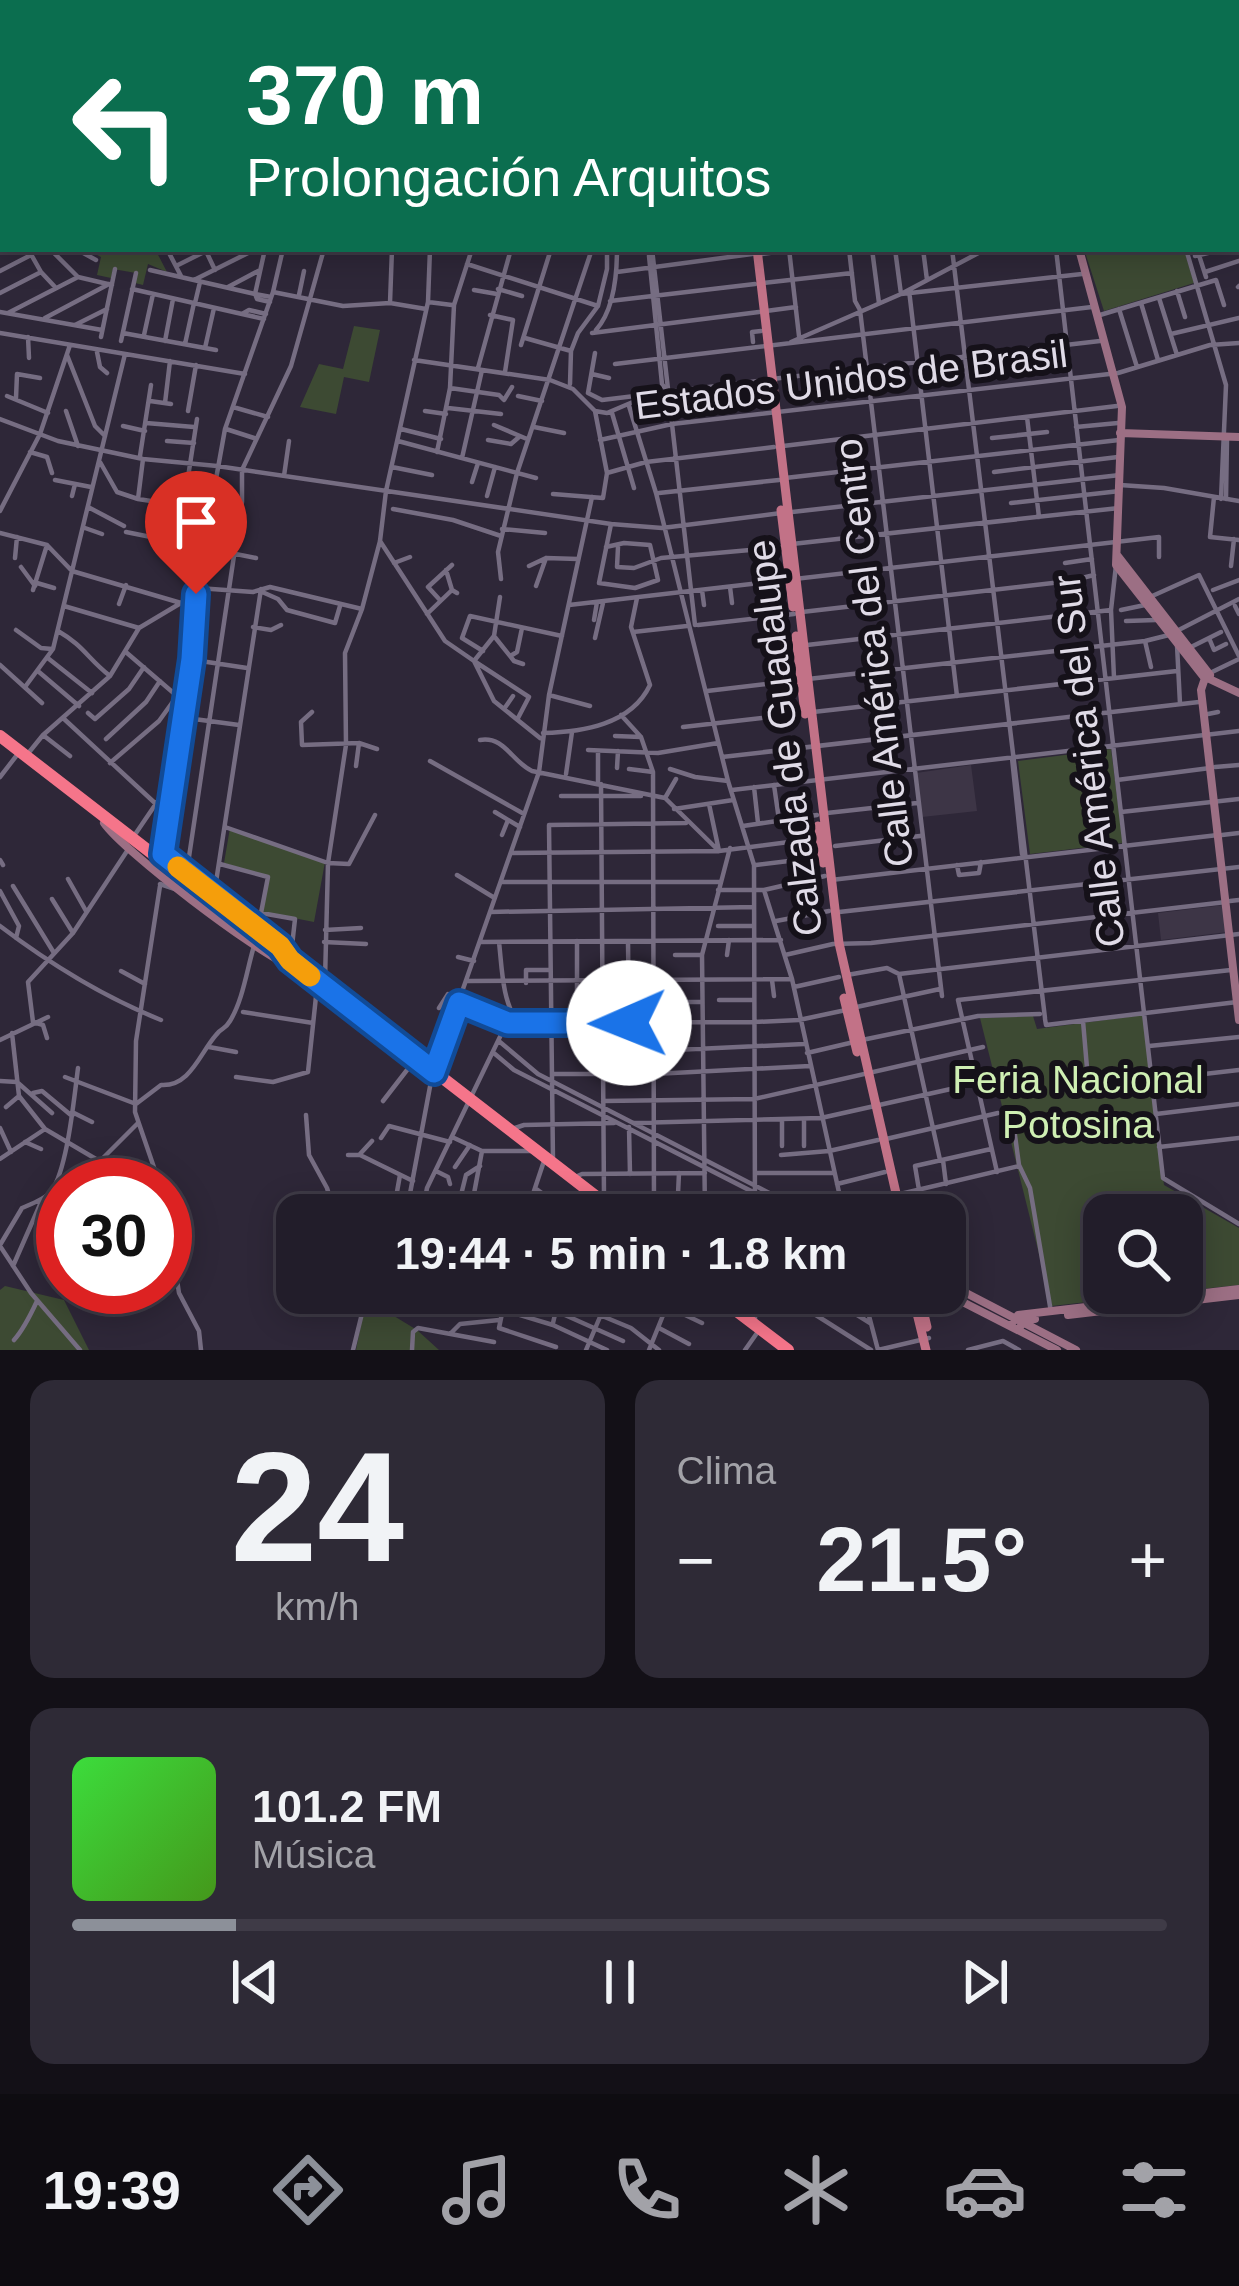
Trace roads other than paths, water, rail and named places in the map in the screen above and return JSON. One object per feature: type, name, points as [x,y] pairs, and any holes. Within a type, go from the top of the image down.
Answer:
[{"type":"highway","points":[[0,739],[17,759],[106,821],[593,1194]]},
{"type":"highway","points":[[321,987],[433,1074]]},
{"type":"highway","points":[[470,1102],[587,1194]]},
{"type":"highway","points":[[745,1314],[791,1350]]},
{"type":"main road","name":"Calzada de Guadalupe","points":[[754,252],[762,345]]},
{"type":"main road","points":[[1078,252],[1112,374],[1120,431],[1120,481]]},
{"type":"main road","points":[[1078,252],[1117,406],[1116,560],[1177,645],[1207,675],[1237,692]]},
{"type":"main road","name":"Calzada de Guadalupe","points":[[762,312],[762,345],[836,945],[895,1194]]},
{"type":"main road","points":[[1120,431],[1239,435]]},
{"type":"main road","points":[[1147,601],[1156,620],[1188,649],[1207,675],[1213,713],[1208,735]]},
{"type":"main road","name":"Calzada de Guadalupe","points":[[797,613],[804,680]]},
{"type":"main road","points":[[1207,675],[1203,702],[1232,901],[1239,1020]]},
{"type":"main road","points":[[136,844],[163,854],[280,946],[289,963]]},
{"type":"main road","points":[[136,844],[161,879],[180,888],[254,946],[289,963]]},
{"type":"main road","name":"Calzada de Guadalupe","points":[[881,1140],[892,1194]]},
{"type":"main road","points":[[1016,1324],[1051,1314],[1239,1292]]},
{"type":"main road","points":[[966,1300],[1054,1345],[1076,1350]]},
{"type":"main road","points":[[922,1314],[928,1344]]},
{"type":"street","points":[[0,271],[29,252]]},
{"type":"street","points":[[31,252],[56,288]]},
{"type":"street","points":[[53,252],[78,277],[110,284]]},
{"type":"street","points":[[81,252],[96,260]]},
{"type":"street","points":[[160,257],[167,252]]},
{"type":"street","points":[[169,252],[181,277]]},
{"type":"street","points":[[176,266],[203,252]]},
{"type":"street","points":[[208,252],[215,270]]},
{"type":"street","points":[[197,281],[250,252]]},
{"type":"street","points":[[264,252],[257,299],[298,297],[343,306],[454,305]]},
{"type":"street","points":[[163,854],[180,698],[217,466],[282,252]]},
{"type":"street","points":[[180,888],[188,874],[242,502],[242,470],[291,366],[323,252]]},
{"type":"street","points":[[390,303],[392,252]]},
{"type":"street","points":[[236,1077],[273,1082],[308,1072],[321,987],[328,863],[346,746],[345,652],[380,541],[386,490],[427,306],[430,252]]},
{"type":"street","points":[[437,452],[450,388],[454,305],[471,252]]},
{"type":"street","points":[[462,458],[475,411],[490,315],[510,252]]},
{"type":"street","points":[[550,252],[522,341],[571,351]]},
{"type":"street","points":[[501,579],[501,533],[517,473],[591,252]]},
{"type":"street","points":[[569,387],[571,351],[598,306],[607,252]]},
{"type":"street","points":[[617,252],[610,301],[602,326],[592,333],[796,307]]},
{"type":"street","points":[[652,252],[692,591],[692,626]]},
{"type":"street","points":[[616,272],[754,252]]},
{"type":"street","points":[[792,252],[800,339]]},
{"type":"street","name":"Calle América del Centro","points":[[849,252],[941,992],[904,996]]},
{"type":"street","points":[[872,252],[879,303]]},
{"type":"street","points":[[896,252],[901,294]]},
{"type":"street","points":[[923,252],[927,280]]},
{"type":"street","points":[[953,252],[1045,1017]]},
{"type":"street","points":[[909,292],[981,252]]},
{"type":"street","name":"Calle América del Sur","points":[[1056,252],[1102,645],[1110,679],[1109,712],[1165,1182],[1239,1224]]},
{"type":"street","points":[[1196,255],[1205,274],[1236,262]]},
{"type":"street","points":[[1196,255],[1196,286],[1226,385],[1224,487],[1210,537],[1237,540],[1231,566]]},
{"type":"street","points":[[466,264],[598,306]]},
{"type":"street","points":[[3,313],[101,333],[116,269]]},
{"type":"street","points":[[150,270],[255,294]]},
{"type":"street","points":[[226,287],[260,270]]},
{"type":"street","points":[[0,293],[41,272]]},
{"type":"street","points":[[298,297],[304,272]]},
{"type":"street","points":[[136,273],[122,337],[216,350]]},
{"type":"street","points":[[610,301],[852,273]]},
{"type":"street","points":[[615,364],[789,344],[909,292],[1082,274]]},
{"type":"street","points":[[3,313],[78,277]]},
{"type":"street","points":[[800,339],[1063,311],[1095,313],[1216,280],[1224,305]]},
{"type":"street","points":[[185,344],[197,281]]},
{"type":"street","points":[[41,319],[110,284]]},
{"type":"street","points":[[132,289],[265,316]]},
{"type":"street","points":[[473,290],[522,296]]},
{"type":"street","points":[[1177,291],[1185,317]]},
{"type":"street","points":[[909,292],[957,696]]},
{"type":"street","points":[[144,337],[153,294]]},
{"type":"street","points":[[1159,297],[1177,356]]},
{"type":"street","points":[[165,340],[173,298]]},
{"type":"street","points":[[1141,303],[1158,361]]},
{"type":"street","points":[[206,348],[214,308]]},
{"type":"street","points":[[75,325],[106,309]]},
{"type":"street","points":[[1119,309],[1137,368]]},
{"type":"street","points":[[490,315],[526,328]]},
{"type":"street","points":[[1171,334],[1239,318]]},
{"type":"street","points":[[505,372],[512,324]]},
{"type":"street","points":[[0,336],[245,374]]},
{"type":"street","points":[[28,337],[28,358]]},
{"type":"street","points":[[596,353],[588,393],[606,398],[1100,340]]},
{"type":"street","name":"Estados Unidos de Brasil","points":[[600,440],[672,424],[1112,374],[1215,345],[1239,344]]},
{"type":"street","points":[[0,511],[40,434],[70,345]]},
{"type":"street","points":[[96,349],[100,367],[107,373]]},
{"type":"street","points":[[1002,351],[1004,367]]},
{"type":"street","points":[[25,687],[50,659],[125,354]]},
{"type":"street","points":[[68,355],[95,426],[105,436]]},
{"type":"street","points":[[414,360],[550,380],[569,387],[595,411],[607,473],[603,498],[553,494]]},
{"type":"street","points":[[150,401],[168,404],[170,361]]},
{"type":"street","points":[[188,412],[196,365]]},
{"type":"street","points":[[16,398],[17,374],[40,378]]},
{"type":"street","points":[[590,374],[609,379]]},
{"type":"street","points":[[1226,385],[1239,384]]},
{"type":"street","points":[[138,499],[151,385]]},
{"type":"street","points":[[450,388],[505,400],[512,388]]},
{"type":"street","points":[[595,411],[612,412],[654,393]]},
{"type":"street","points":[[7,396],[48,413]]},
{"type":"street","points":[[518,396],[542,401]]},
{"type":"street","points":[[232,406],[268,417]]},
{"type":"street","points":[[628,406],[692,626],[730,790],[792,979],[839,1194]]},
{"type":"street","points":[[607,473],[676,458],[1117,406]]},
{"type":"street","points":[[66,411],[78,446]]},
{"type":"street","points":[[428,411],[502,414]]},
{"type":"street","points":[[612,412],[634,488]]},
{"type":"street","points":[[1028,417],[1039,517]]},
{"type":"street","points":[[0,419],[78,446],[141,459],[662,528],[1082,479],[1239,501]]},
{"type":"street","points":[[123,426],[197,423],[178,542]]},
{"type":"street","points":[[494,425],[529,440]]},
{"type":"street","points":[[534,427],[564,433]]},
{"type":"street","points":[[225,428],[254,438]]},
{"type":"street","points":[[1076,428],[1120,431]]},
{"type":"street","points":[[401,429],[441,439]]},
{"type":"street","points":[[992,438],[1047,431]]},
{"type":"street","points":[[656,493],[1078,446],[1120,431]]},
{"type":"street","points":[[488,440],[512,444],[519,437]]},
{"type":"street","points":[[166,441],[194,443]]},
{"type":"street","points":[[284,476],[289,441]]},
{"type":"street","points":[[398,441],[536,478]]},
{"type":"street","points":[[30,452],[47,457],[54,476],[93,487]]},
{"type":"street","points":[[994,472],[1118,457]]},
{"type":"street","points":[[100,460],[117,492],[183,506]]},
{"type":"street","points":[[472,482],[478,463]]},
{"type":"street","points":[[392,467],[432,475]]},
{"type":"street","points":[[488,496],[494,467]]},
{"type":"street","points":[[1011,503],[1084,495],[1120,481]]},
{"type":"street","points":[[72,496],[75,484]]},
{"type":"street","points":[[139,486],[149,501]]},
{"type":"street","points":[[1224,487],[1239,489]]},
{"type":"street","points":[[410,1194],[433,1074],[539,772],[542,736],[592,496]]},
{"type":"street","points":[[161,518],[165,503]]},
{"type":"street","points":[[88,507],[125,529],[256,558]]},
{"type":"street","points":[[618,548],[617,567],[634,568],[652,560],[1119,508]]},
{"type":"street","points":[[393,509],[501,533],[545,533]]},
{"type":"street","points":[[606,547],[650,545],[658,580],[635,587],[599,583],[610,524]]},
{"type":"street","points":[[83,528],[102,534]]},
{"type":"street","points":[[0,533],[47,545],[72,572],[182,603]]},
{"type":"street","points":[[15,557],[17,537]]},
{"type":"street","points":[[569,605],[1161,537],[1159,556]]},
{"type":"street","points":[[380,541],[445,641],[529,697],[517,719]]},
{"type":"street","points":[[34,586],[47,545]]},
{"type":"street","points":[[394,563],[410,557]]},
{"type":"street","points":[[529,566],[546,557],[578,560]]},
{"type":"street","points":[[536,586],[546,557]]},
{"type":"street","points":[[1065,562],[1092,559]]},
{"type":"street","points":[[1110,679],[1116,560]]},
{"type":"street","points":[[21,567],[34,586],[54,588]]},
{"type":"street","points":[[427,614],[440,598],[454,591],[449,568],[428,586],[440,598]]},
{"type":"street","points":[[622,628],[692,626],[1094,575]]},
{"type":"street","points":[[1121,610],[1199,575],[1239,657],[1207,675]]},
{"type":"street","points":[[1213,590],[1239,580]]},
{"type":"street","points":[[119,604],[126,585]]},
{"type":"street","points":[[258,592],[270,586],[362,609]]},
{"type":"street","points":[[730,587],[732,603]]},
{"type":"street","points":[[702,590],[704,605]]},
{"type":"street","points":[[1,775],[110,676],[139,628],[197,594],[258,592],[278,599],[287,610],[335,623],[341,604]]},
{"type":"street","points":[[214,895],[258,592]]},
{"type":"street","points":[[474,661],[494,637],[500,597]]},
{"type":"street","points":[[474,661],[488,693],[542,736],[572,732],[622,715],[640,702],[650,685],[632,629],[638,597]]},
{"type":"street","points":[[594,620],[600,602]]},
{"type":"street","points":[[595,638],[600,602]]},
{"type":"street","points":[[706,691],[1145,641],[1172,634],[1237,602],[1239,614]]},
{"type":"street","points":[[64,606],[139,628]]},
{"type":"street","points":[[804,646],[1112,610]]},
{"type":"street","points":[[483,651],[462,638],[470,616],[562,635]]},
{"type":"street","points":[[1126,622],[1156,620]]},
{"type":"street","points":[[253,627],[271,630],[280,625]]},
{"type":"street","points":[[512,655],[523,627]]},
{"type":"street","points":[[16,630],[41,649],[53,649]]},
{"type":"street","points":[[58,632],[83,646],[89,660],[110,676]]},
{"type":"street","points":[[1188,649],[1221,632]]},
{"type":"street","points":[[494,637],[514,661],[523,664]]},
{"type":"street","points":[[1209,638],[1214,650],[1226,644]]},
{"type":"street","points":[[1145,641],[1150,668]]},
{"type":"street","points":[[1177,645],[1180,704]]},
{"type":"street","points":[[127,653],[180,698]]},
{"type":"street","points":[[863,658],[865,672]]},
{"type":"street","points":[[50,659],[92,693]]},
{"type":"street","points":[[189,659],[248,668]]},
{"type":"street","points":[[0,664],[42,704]]},
{"type":"street","points":[[88,713],[95,719],[114,704],[144,667]]},
{"type":"street","points":[[683,728],[1177,671]]},
{"type":"street","points":[[39,672],[79,706]]},
{"type":"street","points":[[106,739],[146,702],[160,681]]},
{"type":"street","points":[[550,695],[590,706]]},
{"type":"street","points":[[504,709],[513,696]]},
{"type":"street","points":[[110,763],[180,698]]},
{"type":"street","points":[[722,757],[1203,702]]},
{"type":"street","points":[[312,712],[302,722],[302,746],[359,743],[377,749]]},
{"type":"street","points":[[622,715],[641,736],[653,772],[654,1194]]},
{"type":"street","points":[[63,718],[156,804]]},
{"type":"street","points":[[180,718],[239,725]]},
{"type":"street","points":[[730,790],[1239,731]]},
{"type":"street","points":[[566,777],[572,732]]},
{"type":"street","points":[[43,734],[70,756]]},
{"type":"street","points":[[615,736],[641,736]]},
{"type":"street","points":[[480,740],[502,744],[514,761],[539,772],[665,798],[719,851]]},
{"type":"street","points":[[356,766],[359,743]]},
{"type":"street","points":[[588,750],[646,752],[718,743]]},
{"type":"street","points":[[598,751],[604,1194]]},
{"type":"street","points":[[617,768],[618,752]]},
{"type":"street","points":[[0,763],[17,759]]},
{"type":"street","points":[[430,761],[524,814]]},
{"type":"street","points":[[1117,780],[1239,765]]},
{"type":"street","points":[[629,769],[653,772]]},
{"type":"street","points":[[670,769],[728,781]]},
{"type":"street","points":[[665,798],[676,779]]},
{"type":"street","points":[[33,1022],[28,982],[74,933],[136,844],[171,782]]},
{"type":"street","points":[[774,784],[779,820]]},
{"type":"street","points":[[754,787],[758,823]]},
{"type":"street","points":[[794,793],[797,818]]},
{"type":"street","points":[[561,796],[652,795]]},
{"type":"street","points":[[1121,812],[1239,799]]},
{"type":"street","points":[[674,808],[733,800]]},
{"type":"street","points":[[743,826],[916,802]]},
{"type":"street","points":[[709,803],[719,851]]},
{"type":"street","points":[[495,812],[520,827]]},
{"type":"street","points":[[225,827],[328,863],[352,864],[375,815]]},
{"type":"street","points":[[502,835],[508,820]]},
{"type":"street","points":[[533,1194],[549,1162],[554,1124],[549,825],[686,823]]},
{"type":"street","points":[[718,890],[760,890],[828,878],[1239,833]]},
{"type":"street","points":[[512,854],[827,847],[920,836]]},
{"type":"street","points":[[754,865],[793,861],[827,847]]},
{"type":"street","points":[[705,1194],[702,955],[730,848]]},
{"type":"street","points":[[793,861],[796,883]]},
{"type":"street","points":[[219,864],[268,877],[261,913],[295,919],[289,963]]},
{"type":"street","points":[[775,922],[1239,867]]},
{"type":"street","points":[[457,875],[495,898]]},
{"type":"street","points":[[68,879],[87,912]]},
{"type":"street","points":[[150,1158],[137,1124],[136,1104],[140,1015],[161,879]]},
{"type":"street","points":[[501,882],[721,882]]},
{"type":"street","points":[[13,886],[54,953]]},
{"type":"street","points":[[754,1194],[754,907],[760,890]]},
{"type":"street","points":[[0,891],[20,926],[16,938]]},
{"type":"street","points":[[52,899],[74,933]]},
{"type":"street","points":[[785,955],[836,945],[1232,901]]},
{"type":"street","points":[[490,912],[754,907]]},
{"type":"street","points":[[1114,915],[1115,926]]},
{"type":"street","points":[[0,926],[140,1015],[161,1020]]},
{"type":"street","points":[[718,926],[754,926]]},
{"type":"street","points":[[325,930],[362,928]]},
{"type":"street","points":[[794,987],[886,968],[899,974],[1234,935]]},
{"type":"street","points":[[628,940],[629,1023]]},
{"type":"street","points":[[727,955],[728,940]]},
{"type":"street","points":[[480,942],[781,940]]},
{"type":"street","points":[[577,941],[578,1024]]},
{"type":"street","points":[[324,942],[366,944]]},
{"type":"street","points":[[499,942],[511,1014],[518,1023]]},
{"type":"street","points":[[136,1104],[160,1085],[170,1086],[179,1079],[232,1017],[254,946]]},
{"type":"street","points":[[675,955],[702,955]]},
{"type":"street","points":[[458,957],[474,961]]},
{"type":"street","points":[[526,982],[526,970],[552,970]]},
{"type":"street","points":[[997,1172],[958,1000],[1236,970]]},
{"type":"street","points":[[121,971],[145,984]]},
{"type":"street","points":[[899,974],[946,1184]]},
{"type":"street","points":[[466,981],[792,979]]},
{"type":"street","points":[[772,980],[774,996]]},
{"type":"street","points":[[439,1008],[448,994],[508,1023],[754,1022],[799,1020],[904,996]]},
{"type":"street","points":[[719,1000],[754,1000]]},
{"type":"street","points":[[654,1002],[703,1002]]},
{"type":"street","points":[[807,1053],[962,1018],[1083,1021],[1237,1002]]},
{"type":"street","points":[[243,1012],[313,1023]]},
{"type":"street","points":[[426,1194],[511,1014]]},
{"type":"street","points":[[0,1040],[48,1017]]},
{"type":"street","points":[[1083,1021],[1087,1068]]},
{"type":"street","points":[[33,1022],[43,1025],[47,1038]]},
{"type":"street","points":[[12,1033],[20,1096],[45,1129],[94,1158]]},
{"type":"street","points":[[1148,1046],[1239,1037]]},
{"type":"street","points":[[500,1042],[520,1061],[604,1111],[716,1172],[768,1194]]},
{"type":"street","points":[[603,1048],[805,1044]]},
{"type":"street","points":[[209,1047],[236,1052]]},
{"type":"street","points":[[510,1130],[655,1100],[754,1099],[983,1047]]},
{"type":"street","points":[[495,1054],[514,1070],[554,1081],[604,1073],[810,1066]]},
{"type":"street","points":[[383,1101],[414,1061]]},
{"type":"street","points":[[61,1158],[78,1068]]},
{"type":"street","points":[[1152,1080],[1239,1070]]},
{"type":"street","points":[[64,1077],[136,1104]]},
{"type":"street","points":[[604,1111],[632,1125],[821,1118],[992,1080]]},
{"type":"street","points":[[0,1081],[17,1082],[52,1113]]},
{"type":"street","points":[[32,1095],[42,1091],[88,1123]]},
{"type":"street","points":[[5,1107],[20,1096]]},
{"type":"street","points":[[1156,1114],[1239,1104]]},
{"type":"street","points":[[781,1155],[881,1140],[998,1113]]},
{"type":"street","points":[[306,1115],[309,1155],[328,1194]]},
{"type":"street","points":[[804,1119],[804,1146]]},
{"type":"street","points":[[782,1120],[782,1146]]},
{"type":"street","points":[[105,1158],[137,1124]]},
{"type":"street","points":[[630,1174],[632,1125]]},
{"type":"street","points":[[1051,1314],[1030,1188],[1019,1166],[1014,1128],[1064,1125]]},
{"type":"street","points":[[381,1138],[389,1126],[482,1151],[531,1151]]},
{"type":"street","points":[[0,1128],[11,1152]]},
{"type":"street","points":[[0,1159],[45,1129]]},
{"type":"street","points":[[1160,1147],[1239,1138]]},
{"type":"street","points":[[360,1155],[372,1141]]},
{"type":"street","points":[[24,1142],[41,1149]]},
{"type":"street","points":[[455,1167],[470,1145]]},
{"type":"street","points":[[919,1190],[915,1166],[991,1149]]},
{"type":"street","points":[[475,1194],[482,1151]]},
{"type":"street","points":[[348,1155],[360,1155],[413,1181]]},
{"type":"street","points":[[462,1191],[466,1175],[481,1166]]},
{"type":"street","points":[[573,1178],[679,1173],[705,1166],[764,1194]]},
{"type":"street","points":[[904,1194],[1019,1166]]},
{"type":"street","points":[[436,1171],[451,1184]]},
{"type":"street","points":[[837,1184],[885,1172]]},
{"type":"street","points":[[679,1173],[679,1194]]},
{"type":"street","points":[[754,1173],[834,1174]]},
{"type":"street","points":[[397,1194],[400,1175]]},
{"type":"street","points":[[535,1188],[544,1194]]},
{"type":"street","points":[[36,1202],[22,1208],[1,1243],[36,1299]]},
{"type":"street","points":[[14,1266],[36,1216]]},
{"type":"street","points":[[14,1340],[36,1302]]},
{"type":"street","points":[[48,1314],[80,1350]]},
{"type":"street","points":[[190,1314],[199,1331],[201,1350]]},
{"type":"street","points":[[353,1350],[360,1314]]},
{"type":"street","points":[[502,1314],[499,1328],[545,1348],[556,1347]]},
{"type":"street","points":[[517,1314],[553,1324],[608,1350]]},
{"type":"street","points":[[553,1324],[555,1314]]},
{"type":"street","points":[[563,1314],[623,1341]]},
{"type":"street","points":[[650,1347],[664,1314]]},
{"type":"street","points":[[684,1314],[702,1323]]},
{"type":"street","points":[[745,1350],[758,1324],[757,1314]]},
{"type":"street","points":[[816,1314],[876,1350],[928,1344]]},
{"type":"street","points":[[856,1314],[870,1323]]},
{"type":"street","points":[[868,1314],[876,1350]]},
{"type":"street","points":[[586,1350],[601,1315],[631,1328],[659,1350]]},
{"type":"street","points":[[450,1334],[460,1324],[500,1319]]},
{"type":"street","points":[[659,1328],[689,1344]]},
{"type":"street","points":[[412,1350],[415,1329],[494,1342]]},
{"type":"street","points":[[968,1350],[1003,1341],[1019,1350]]},
{"type":"park label","name":"Feria Nacional Potosina","points":[[1078,1102]]}]
